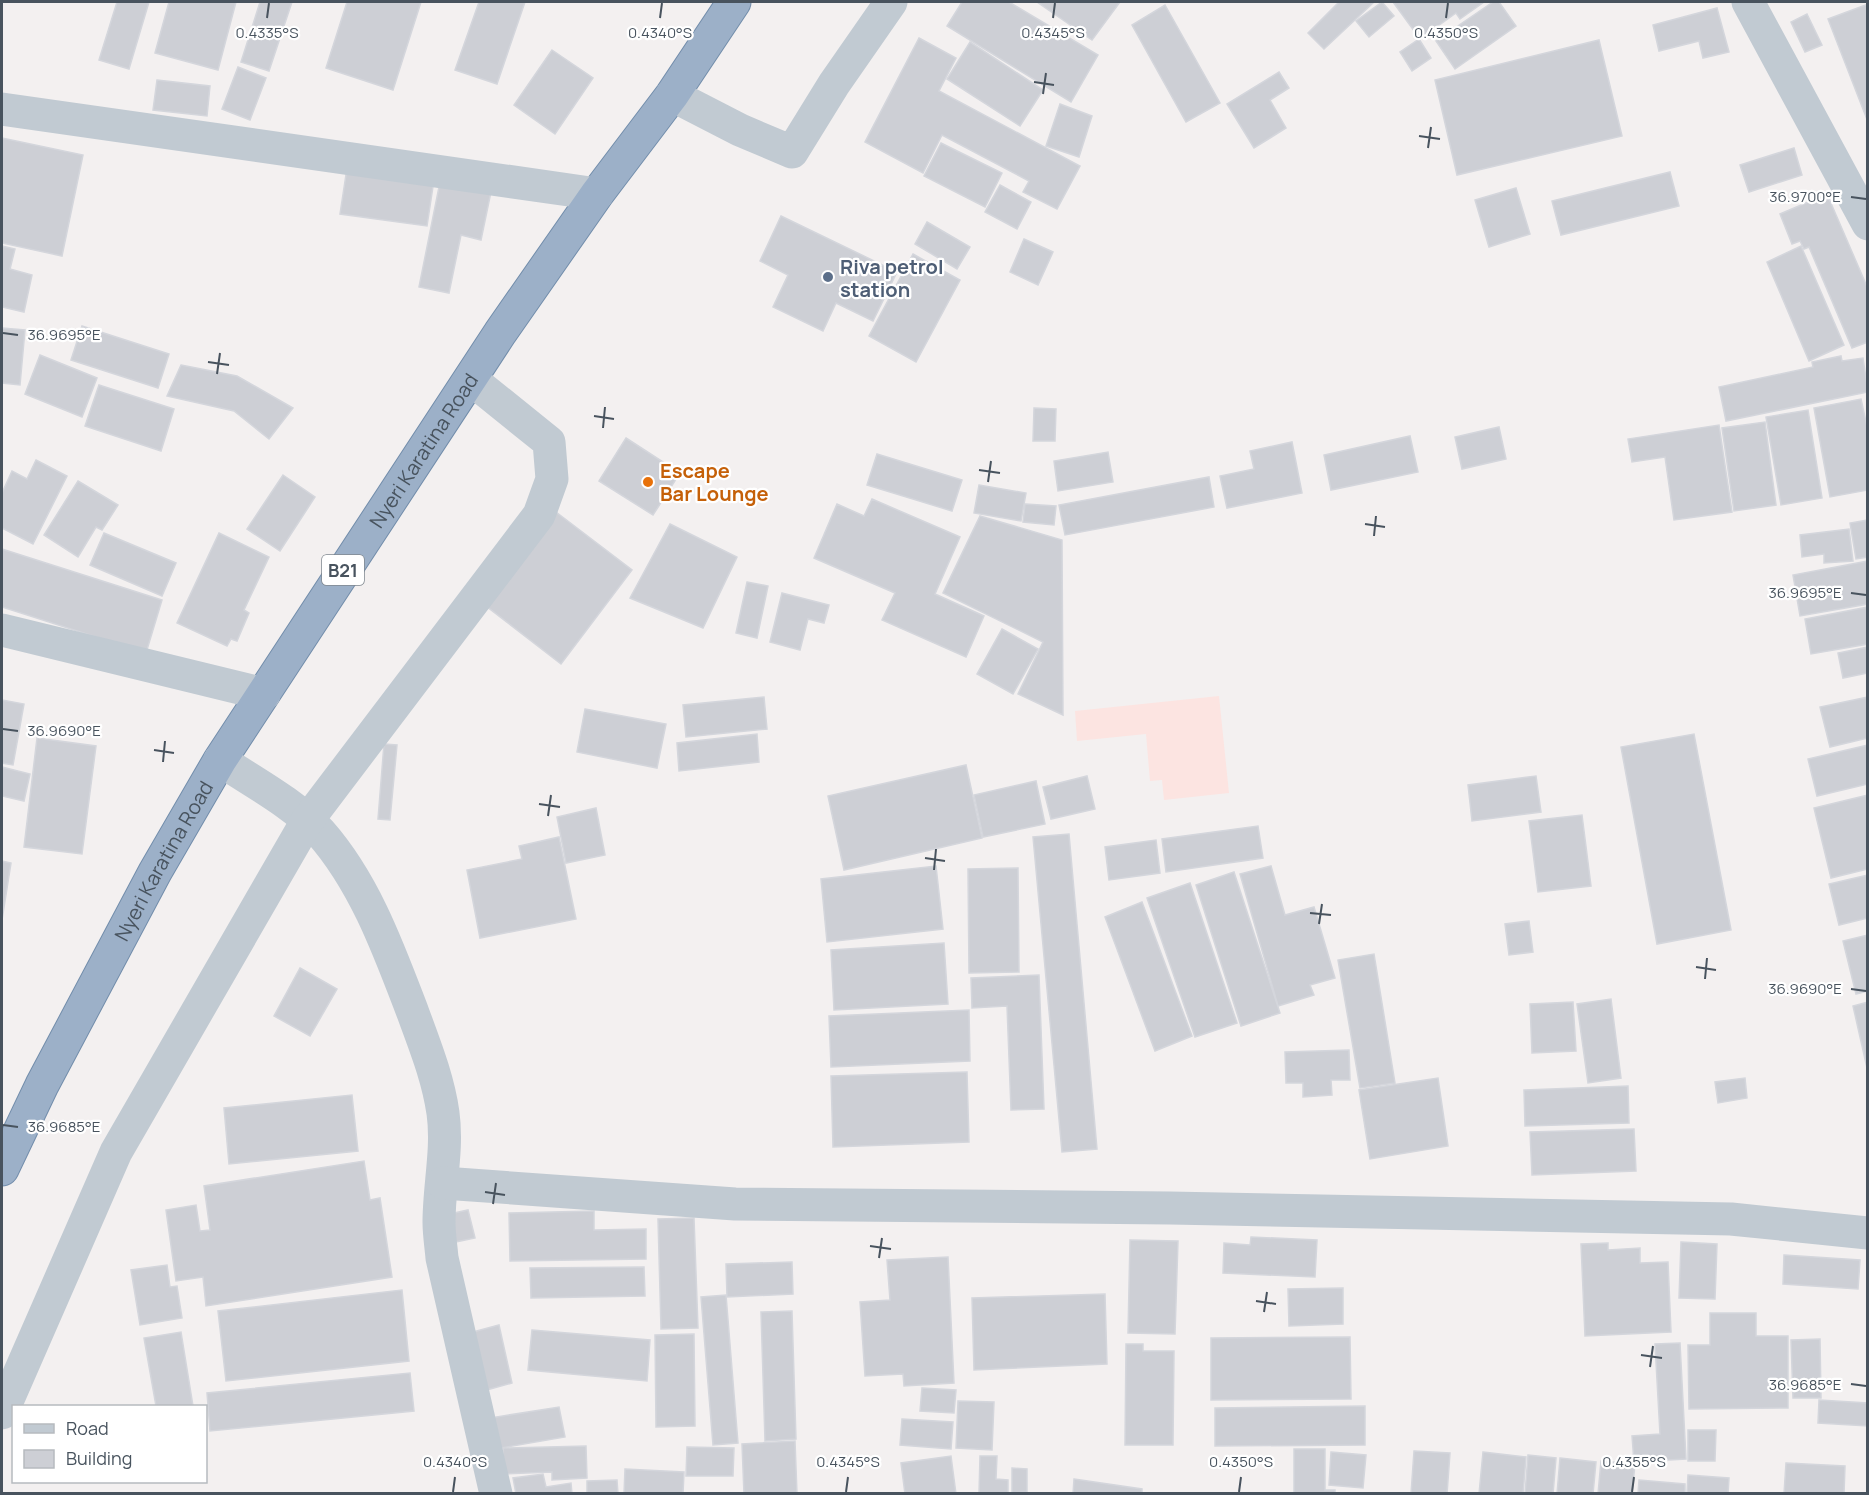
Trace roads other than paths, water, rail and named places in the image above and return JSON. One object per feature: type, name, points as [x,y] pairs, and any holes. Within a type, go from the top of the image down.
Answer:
[{"type":"highway","name":"Nyeri Karatina Road","points":[[2,1169],[42,1085],[150,882],[220,760],[332,587],[472,380],[500,333],[597,194],[672,96],[734,2]]},
{"type":"street","points":[[672,96],[740,130],[792,152],[834,84],[891,2]]},
{"type":"street","points":[[1748,2],[1868,224]]},
{"type":"street","points":[[2,109],[597,194]]},
{"type":"street","points":[[2,1413],[116,1152],[308,822],[539,515],[552,479],[549,442],[472,380]]},
{"type":"street","points":[[2,630],[264,694]]},
{"type":"street","points":[[220,760],[271,793],[319,831],[345,865],[365,898],[405,991],[436,1076],[443,1115],[443,1183],[439,1221],[442,1258],[496,1494]]},
{"type":"street","points":[[443,1183],[735,1204],[1170,1208],[1731,1219],[1868,1233]]},
{"type":"place","name":"Riva petrol station","points":[[828,277]]},
{"type":"place","name":"Escape Bar Lounge","points":[[648,482]]}]
